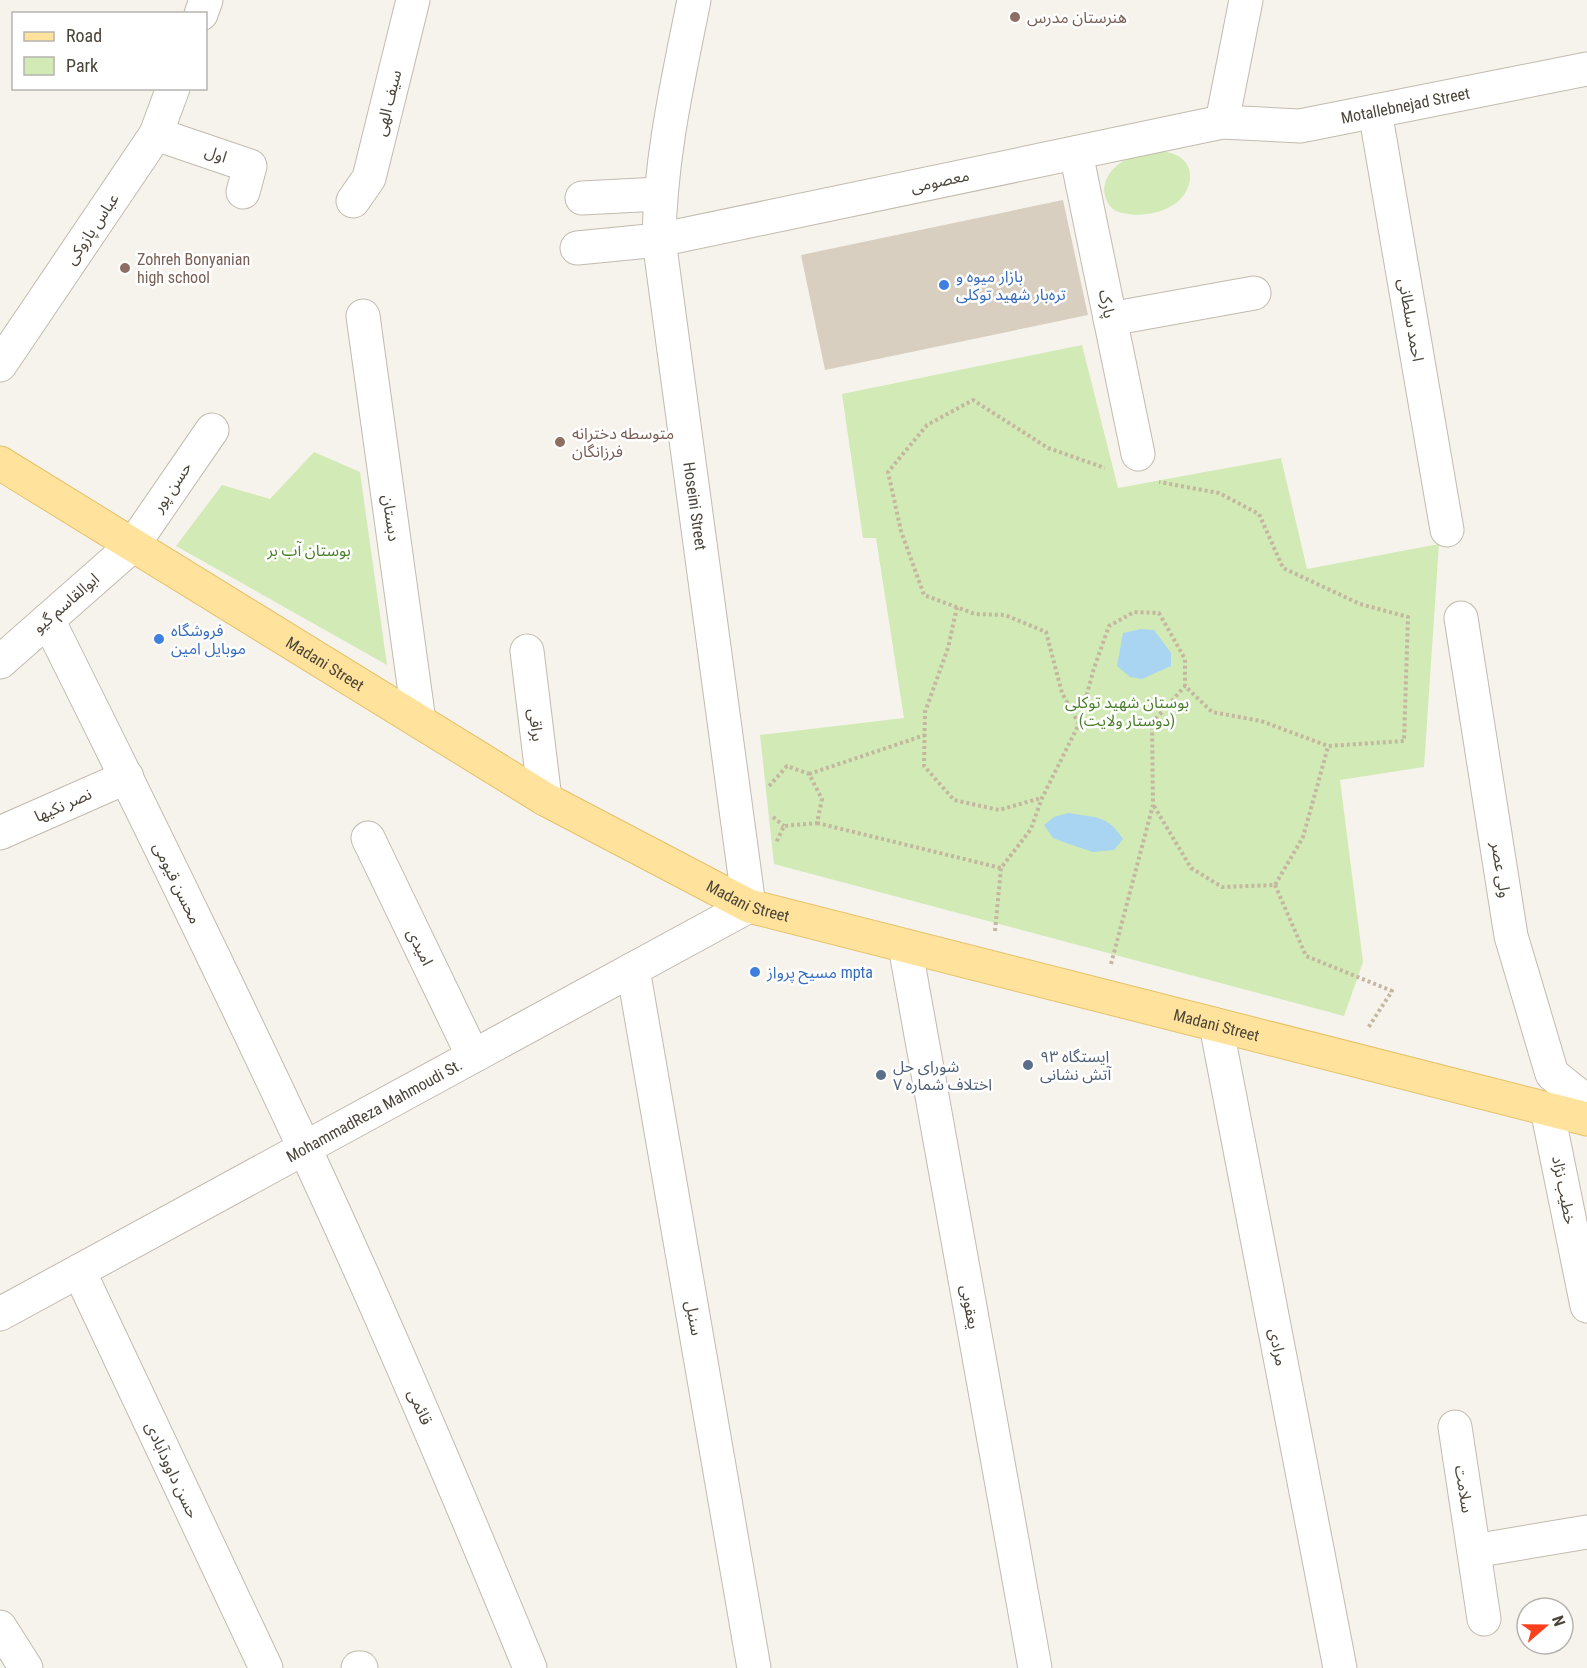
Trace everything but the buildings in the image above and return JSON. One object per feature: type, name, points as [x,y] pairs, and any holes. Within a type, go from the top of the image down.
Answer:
[{"type":"main road","name":"Madani Street","points":[[0,464],[545,799],[749,906],[1587,1119]]},
{"type":"street","name":"سیف الهی","points":[[353,201],[369,178],[413,0]]},
{"type":"street","name":"Hoseini Street","points":[[694,0],[674,96],[660,194],[659,240],[749,906]]},
{"type":"street","points":[[1222,122],[1246,0]]},
{"type":"street","name":"Motallebnejad Street","points":[[1222,122],[1300,126],[1587,69]]},
{"type":"street","name":"عباس پازوکی","points":[[0,365],[156,134],[172,90]]},
{"type":"street","name":"احمد سلطانی","points":[[1375,111],[1447,530]]},
{"type":"street","name":"معصومی","points":[[577,248],[659,240],[1222,122]]},
{"type":"street","name":"اول","points":[[156,134],[250,166],[243,192]]},
{"type":"street","name":"پارک","points":[[1076,153],[1138,454]]},
{"type":"street","points":[[582,198],[660,194]]},
{"type":"street","points":[[1110,319],[1254,293]]},
{"type":"street","name":"دبستان","points":[[363,316],[419,721]]},
{"type":"street","name":"حسن پور","points":[[133,545],[212,430]]},
{"type":"street","name":"ابوالقاسم گیو","points":[[0,662],[133,545]]},
{"type":"street","name":"ولی عصر","points":[[1461,618],[1511,936],[1552,1074],[1587,1102]]},
{"type":"street","name":"محسن قیومی","points":[[48,620],[127,777],[304,1148]]},
{"type":"street","name":"براقی","points":[[527,651],[545,799]]},
{"type":"street","name":"نصر نکیها","points":[[0,833],[127,777]]},
{"type":"street","name":"امیدی","points":[[368,838],[472,1056]]},
{"type":"street","name":"MohammadReza Mahmoudi St.","points":[[0,1314],[749,906]]},
{"type":"street","name":"یعقوبی","points":[[905,946],[1035,1668]]},
{"type":"street","name":"سنبل","points":[[633,969],[754,1668]]},
{"type":"street","name":"مرادی","points":[[1216,1025],[1341,1668]]},
{"type":"street","name":"خطیب نژاد","points":[[1548,1109],[1587,1306]]},
{"type":"street","name":"قائمی","points":[[304,1148],[453,1482],[530,1668]]},
{"type":"street","name":"حسن داوودآبادی","points":[[79,1271],[266,1668]]},
{"type":"street","name":"سلامت","points":[[1455,1427],[1484,1620]]},
{"type":"street","points":[[1474,1551],[1587,1532]]},
{"type":"street","points":[[0,1627],[26,1668]]},
{"type":"path","points":[[1079,724],[1062,693],[1046,632],[1005,615],[975,614],[924,595],[901,531],[888,472],[927,425],[973,400],[1048,448],[1113,471],[1138,454],[1155,481],[1219,493],[1260,514],[1283,568],[1360,604],[1408,617],[1404,741],[1328,746],[1261,721],[1212,712],[1185,686]]},
{"type":"path","points":[[957,607],[948,648],[925,712],[924,766],[954,800],[999,810],[1042,798]]},
{"type":"path","points":[[991,968],[1001,868],[1031,829],[1042,798],[1079,724],[1108,626],[1134,612],[1159,613],[1185,659],[1185,686],[1152,723],[1153,806],[1102,996]]},
{"type":"path","points":[[766,790],[787,766],[810,774],[925,735]]},
{"type":"path","points":[[1275,885],[1303,837],[1328,746]]},
{"type":"path","points":[[810,774],[822,799],[817,823]]},
{"type":"path","points":[[1153,806],[1191,868],[1222,886],[1275,885]]},
{"type":"path","points":[[768,814],[784,826],[817,823],[1001,868]]},
{"type":"path","points":[[775,846],[784,826]]},
{"type":"path","points":[[1275,885],[1306,956],[1392,991],[1349,1059]]},
{"type":"green space","points":[[1164,151],[1179,157],[1186,163],[1189,170],[1187,190],[1179,201],[1162,211],[1149,214],[1136,215],[1113,209],[1107,202],[1104,192],[1107,179],[1114,168],[1136,156]]},
{"type":"green space","name":"بوستان شهید توکلی (دوستار ولایت)","points":[[1082,345],[1118,488],[1281,458],[1307,569],[1439,544],[1424,767],[1340,780],[1363,962],[1344,1016],[774,864],[760,735],[904,718],[876,538],[863,538],[842,394]]},
{"type":"green space","name":"بوستان آب بر","points":[[314,452],[360,472],[387,665],[176,546],[222,485],[270,499]]},
{"type":"water","points":[[1141,629],[1154,630],[1171,653],[1171,666],[1142,679],[1130,677],[1117,666],[1123,633]]},
{"type":"water","points":[[1068,813],[1100,818],[1111,825],[1123,839],[1114,850],[1093,852],[1053,838],[1044,825],[1054,817]]},
{"type":"place","name":"هنرستان مدرس","points":[[1015,17]]},
{"type":"place","name":"Zohreh Bonyanian high school","points":[[125,268]]},
{"type":"place","name":"بازار میوه و تره‌بار شهید توکلی","points":[[944,285]]},
{"type":"place","name":"متوسطه دخترانه فرزانگان","points":[[560,442]]},
{"type":"place","name":"فروشگاه موبایل امین","points":[[159,639]]},
{"type":"place","name":"مسیح پرواز mpta","points":[[755,972]]},
{"type":"place","name":"ایستگاه ۹۳ آتش نشانی","points":[[1028,1065]]},
{"type":"place","name":"شورای حل اختلاف شماره ۷","points":[[881,1075]]}]
